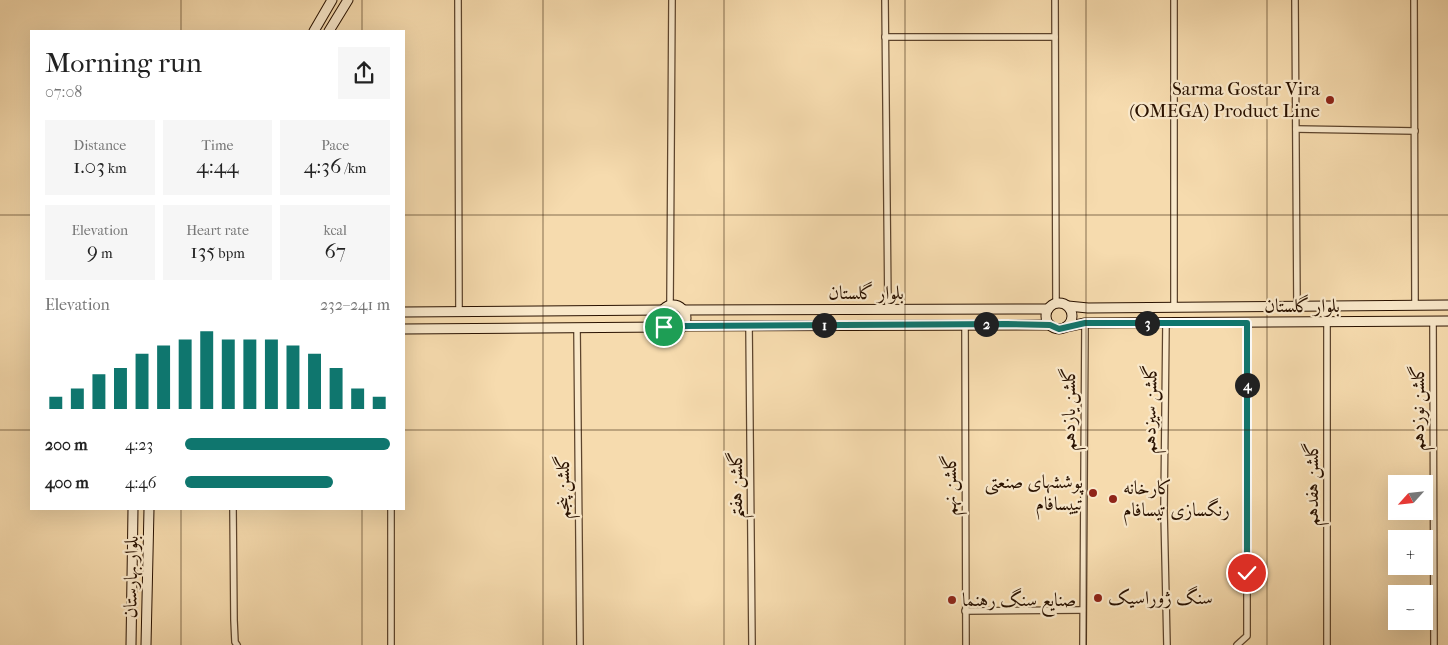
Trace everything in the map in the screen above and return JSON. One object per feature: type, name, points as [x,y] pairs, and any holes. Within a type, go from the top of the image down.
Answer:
[{"type":"street","points":[[315,30],[332,0]]},
{"type":"street","points":[[330,30],[348,0]]},
{"type":"street","points":[[458,0],[458,312]]},
{"type":"street","points":[[664,327],[660,317],[667,308],[672,0]]},
{"type":"street","points":[[884,0],[888,309]]},
{"type":"street","points":[[1052,306],[1062,303],[1068,306],[1072,313],[1072,318],[1066,327],[1058,329],[1050,325],[1046,318],[1052,306],[1055,0]]},
{"type":"street","points":[[1174,0],[1174,307]]},
{"type":"street","points":[[1295,0],[1297,306]]},
{"type":"street","points":[[1414,0],[1415,306]]},
{"type":"street","points":[[885,37],[1055,37]]},
{"type":"street","points":[[1296,129],[1415,131]]},
{"type":"street","points":[[405,312],[667,308],[678,306],[684,310],[686,318],[684,326],[676,331],[664,327],[405,329]]},
{"type":"street","name":"بلوار گلستان","points":[[684,310],[1052,306]]},
{"type":"street","name":"بلوار گلستان","points":[[1068,306],[1088,308],[1448,306]]},
{"type":"street","name":"گلشن نوزدهم","points":[[1433,321],[1434,645]]},
{"type":"street","name":"بلوار گلستان","points":[[1066,327],[1085,323],[1448,321]]},
{"type":"street","name":"گلشن هفدهم","points":[[1326,322],[1327,645]]},
{"type":"street","name":"گلشن یازدهم","points":[[1083,645],[1085,323]]},
{"type":"street","name":"گلشن سیزدهم","points":[[1166,323],[1164,511],[1167,645]]},
{"type":"street","points":[[1237,645],[1247,636],[1247,323]]},
{"type":"street","name":"گلشن نهم","points":[[965,324],[966,645]]},
{"type":"street","name":"گلشن هفتم","points":[[750,325],[752,645]]},
{"type":"street","name":"بلوار گلستان","points":[[684,326],[1050,325]]},
{"type":"street","name":"گلشن پنجم","points":[[577,328],[580,645]]},
{"type":"street","name":"بلوار بهارستان","points":[[131,645],[133,510]]},
{"type":"street","name":"بلوار بهارستان","points":[[146,645],[148,510]]},
{"type":"street","points":[[233,510],[234,620],[235,642],[237,645]]},
{"type":"street","points":[[391,510],[391,645]]},
{"type":"street","points":[[965,611],[1083,610]]},
{"type":"place","name":"Sarma Gostar Vira (OMEGA) Product Line","points":[[1330,100]]},
{"type":"place","name":"پوششهای صنعتی تییسافام","points":[[1093,493]]},
{"type":"place","name":"کارخانه رنگسازی تیسافام","points":[[1113,499]]},
{"type":"place","name":"سنگ ژوراسیک","points":[[1098,598]]},
{"type":"place","name":"صنایع سنگ رهنما","points":[[952,600]]},
{"type":"route","points":[[664,327],[668,330],[676,331],[684,326],[1007,324],[1050,325],[1059,329],[1085,323],[1247,323],[1247,573]]}]
